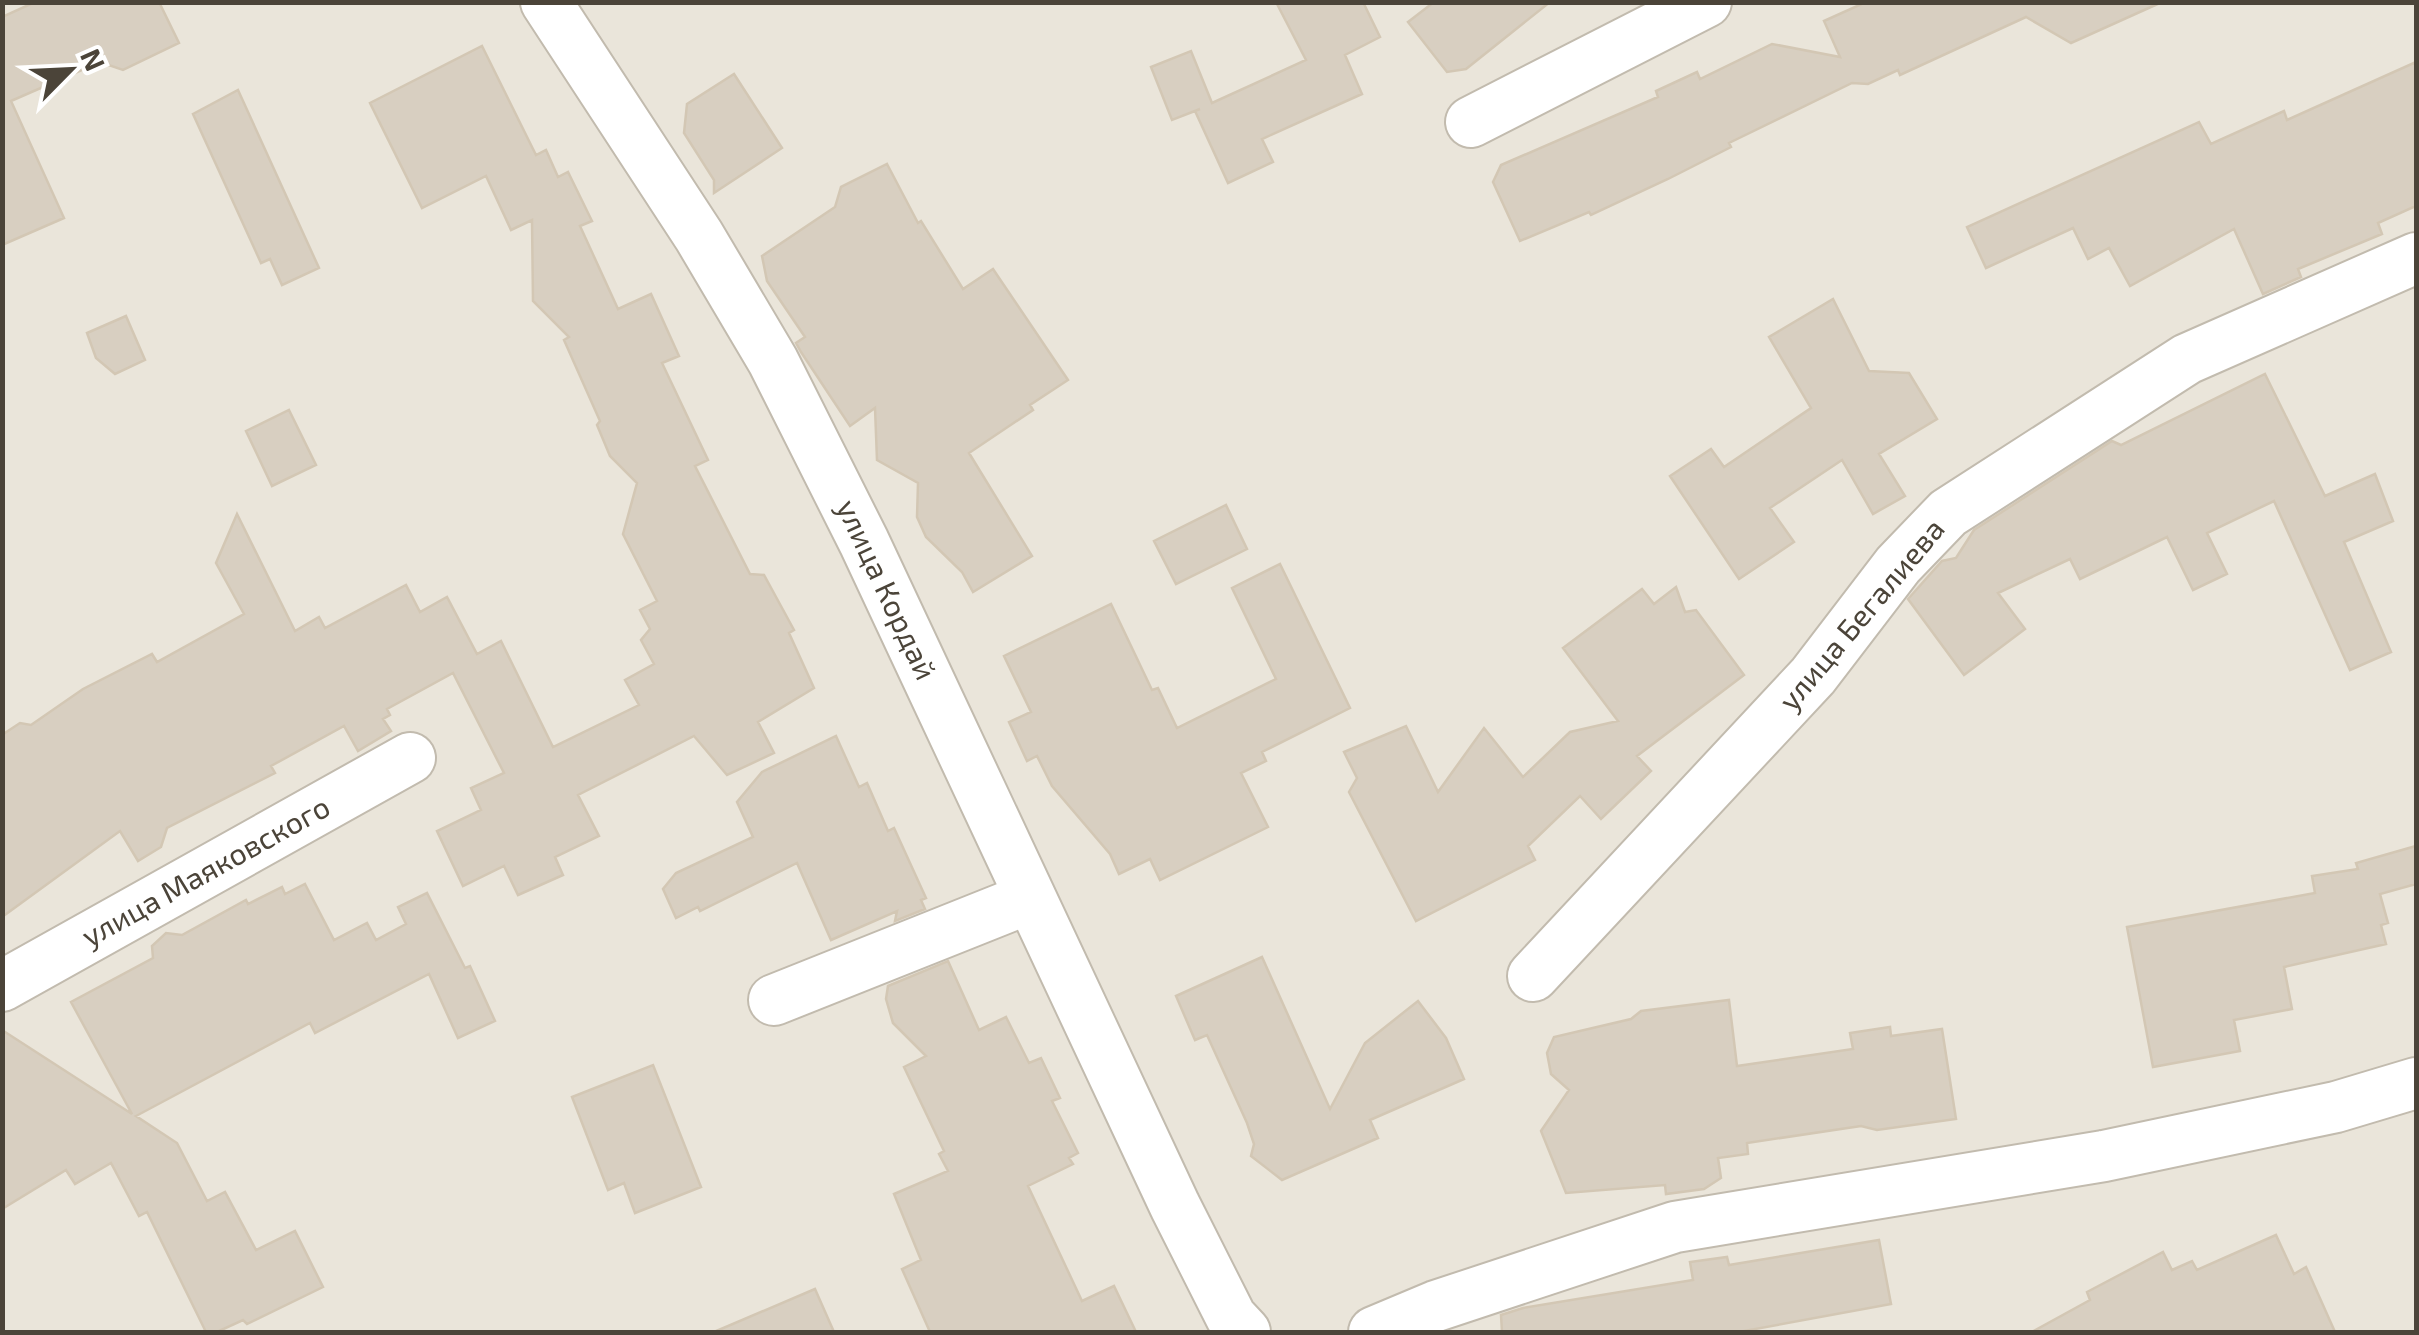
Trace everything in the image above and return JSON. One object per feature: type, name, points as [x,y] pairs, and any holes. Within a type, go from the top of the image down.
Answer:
[{"type":"street","name":"улица Кордай","points":[[546,2],[698,236],[773,360],[864,542],[1174,1206],[1231,1317],[1245,1332]]},
{"type":"street","points":[[1471,122],[1706,2]]},
{"type":"street","name":"улица Бегалиева","points":[[1533,976],[1813,676],[1898,565],[1948,512],[2188,359],[2416,258]]},
{"type":"street","name":"улица Маяковского","points":[[2,986],[410,758]]},
{"type":"street","points":[[774,1000],[1030,898]]},
{"type":"street","points":[[1387,1330],[1436,1306],[1675,1227],[2104,1156],[2336,1107],[2416,1083]]},
{"type":"shaded area","points":[[3,3],[2416,3],[2416,1332],[3,1332]]},
{"type":"building","points":[[35,2],[159,2],[179,43],[123,70],[100,62],[11,101],[64,218],[2,245],[2,17]]},
{"type":"building","points":[[1276,2],[1363,2],[1380,37],[1345,55],[1362,94],[1262,139],[1273,162],[1228,183],[1195,111],[1200,109],[1172,120],[1151,67],[1191,51],[1212,103],[1306,60]]},
{"type":"building","points":[[1434,2],[1550,2],[1466,69],[1447,72],[1408,22]]},
{"type":"building","points":[[1866,2],[2162,2],[2071,43],[2026,17],[1900,75],[1898,70],[1868,84],[1852,83],[1729,143],[1731,147],[1668,179],[1591,215],[1589,212],[1520,241],[1493,182],[1501,165],[1658,97],[1656,91],[1697,72],[1700,79],[1772,44],[1840,57],[1824,21]]},
{"type":"building","points":[[482,46],[536,155],[546,150],[558,177],[568,172],[592,221],[580,226],[618,309],[651,294],[679,356],[662,363],[708,460],[695,466],[750,574],[764,575],[794,630],[789,633],[814,688],[758,722],[774,753],[727,775],[694,736],[578,795],[599,836],[555,857],[563,875],[518,895],[504,866],[463,886],[437,831],[481,810],[471,788],[504,773],[453,673],[387,709],[390,715],[383,719],[391,731],[358,751],[344,726],[271,766],[275,773],[167,828],[161,847],[138,861],[120,831],[2,917],[2,735],[20,723],[31,725],[83,689],[152,654],[157,662],[244,614],[216,563],[237,514],[295,631],[319,617],[325,628],[406,585],[420,612],[447,597],[477,654],[501,641],[553,747],[639,705],[625,680],[654,664],[641,640],[650,629],[640,610],[657,601],[623,534],[637,483],[610,456],[597,425],[600,421],[564,340],[569,337],[533,301],[532,220],[511,230],[486,176],[422,208],[370,103]]},
{"type":"building","points":[[2416,62],[2416,206],[2378,223],[2382,234],[2298,269],[2301,277],[2263,294],[2234,229],[2130,286],[2109,248],[2088,259],[2073,228],[1986,268],[1967,227],[2199,122],[2211,144],[2284,111],[2287,120]]},
{"type":"building","points":[[734,74],[782,148],[714,193],[714,180],[684,133],[687,104]]},
{"type":"building","points":[[238,90],[319,268],[282,285],[270,259],[261,263],[193,114]]},
{"type":"building","points":[[887,164],[918,223],[921,221],[963,289],[993,269],[1068,380],[1030,405],[1033,410],[969,453],[1032,556],[973,592],[962,572],[926,537],[917,517],[918,483],[877,460],[875,408],[850,426],[801,352],[796,343],[805,337],[767,281],[762,256],[835,207],[841,187]]},
{"type":"building","points":[[1833,299],[1869,371],[1909,373],[1937,419],[1879,454],[1905,496],[1873,514],[1842,460],[1770,508],[1794,542],[1739,579],[1670,476],[1711,449],[1724,467],[1811,408],[1769,337]]},
{"type":"building","points":[[126,316],[145,360],[115,374],[96,358],[87,333]]},
{"type":"building","points":[[2265,374],[2325,496],[2375,474],[2393,521],[2344,542],[2391,652],[2350,670],[2274,501],[2207,533],[2227,574],[2193,590],[2167,537],[2080,579],[2070,559],[1998,593],[2025,629],[1964,675],[1908,599],[1942,561],[1956,558],[1974,530],[2112,441],[2121,445]]},
{"type":"building","points":[[289,410],[316,465],[272,486],[246,431]]},
{"type":"building","points":[[1226,505],[1247,549],[1176,584],[1154,541]]},
{"type":"building","points":[[1280,564],[1350,708],[1262,752],[1266,761],[1241,773],[1268,827],[1160,880],[1150,859],[1119,874],[1110,854],[1052,786],[1037,756],[1027,761],[1009,722],[1031,712],[1004,656],[1111,604],[1152,690],[1158,688],[1177,728],[1276,679],[1232,588]]},
{"type":"building","points":[[1676,587],[1685,612],[1696,610],[1744,675],[1637,756],[1651,771],[1601,819],[1580,796],[1528,846],[1535,860],[1416,921],[1349,792],[1357,778],[1344,752],[1406,726],[1438,792],[1484,728],[1523,777],[1570,732],[1618,721],[1563,648],[1642,589],[1654,604]]},
{"type":"building","points":[[836,736],[859,787],[867,783],[888,831],[894,828],[926,898],[921,900],[925,909],[895,921],[897,911],[831,940],[797,863],[700,911],[698,907],[676,918],[663,889],[676,873],[753,837],[737,802],[762,772]]},
{"type":"building","points":[[2416,846],[2416,884],[2380,894],[2388,923],[2381,925],[2386,944],[2284,967],[2292,1009],[2234,1020],[2240,1051],[2153,1067],[2127,927],[2315,893],[2312,876],[2358,869],[2356,863]]},
{"type":"building","points":[[305,884],[334,940],[367,923],[376,940],[406,924],[398,907],[427,893],[465,968],[470,966],[495,1021],[458,1038],[429,974],[315,1033],[310,1023],[136,1116],[177,1143],[207,1201],[225,1192],[256,1250],[295,1231],[323,1287],[247,1324],[243,1320],[217,1332],[206,1332],[147,1212],[139,1216],[111,1163],[75,1184],[66,1170],[2,1209],[2,1030],[132,1114],[71,1002],[153,958],[152,946],[166,933],[182,935],[246,900],[248,904],[282,887],[285,894]]},
{"type":"building","points":[[1262,957],[1330,1109],[1365,1043],[1418,1001],[1446,1038],[1464,1079],[1370,1120],[1378,1138],[1282,1180],[1251,1156],[1254,1144],[1247,1123],[1207,1035],[1195,1040],[1176,996]]},
{"type":"building","points":[[948,961],[979,1030],[1006,1017],[1029,1063],[1041,1058],[1060,1098],[1052,1101],[1078,1153],[1069,1158],[1073,1164],[1028,1186],[1082,1301],[1114,1286],[1136,1332],[930,1332],[902,1269],[921,1260],[894,1194],[948,1171],[939,1154],[944,1151],[904,1067],[926,1056],[893,1023],[886,999],[888,986]]},
{"type":"building","points":[[1729,1000],[1737,1066],[1853,1049],[1850,1033],[1890,1027],[1891,1036],[1942,1029],[1956,1119],[1877,1130],[1861,1126],[1747,1143],[1748,1154],[1718,1158],[1721,1178],[1704,1189],[1666,1194],[1665,1185],[1566,1193],[1541,1131],[1569,1090],[1551,1074],[1547,1053],[1554,1037],[1631,1019],[1641,1011]]},
{"type":"building","points":[[653,1065],[701,1187],[635,1213],[624,1183],[608,1190],[572,1097]]},
{"type":"building","points":[[2276,1235],[2294,1274],[2306,1267],[2335,1332],[2032,1332],[2090,1300],[2087,1292],[2163,1252],[2172,1270],[2192,1261],[2197,1270]]},
{"type":"building","points":[[1879,1240],[1891,1304],[1739,1332],[1502,1332],[1501,1315],[1523,1308],[1693,1280],[1690,1262],[1727,1257],[1729,1265]]},
{"type":"building","points":[[815,1289],[834,1332],[714,1332]]}]
